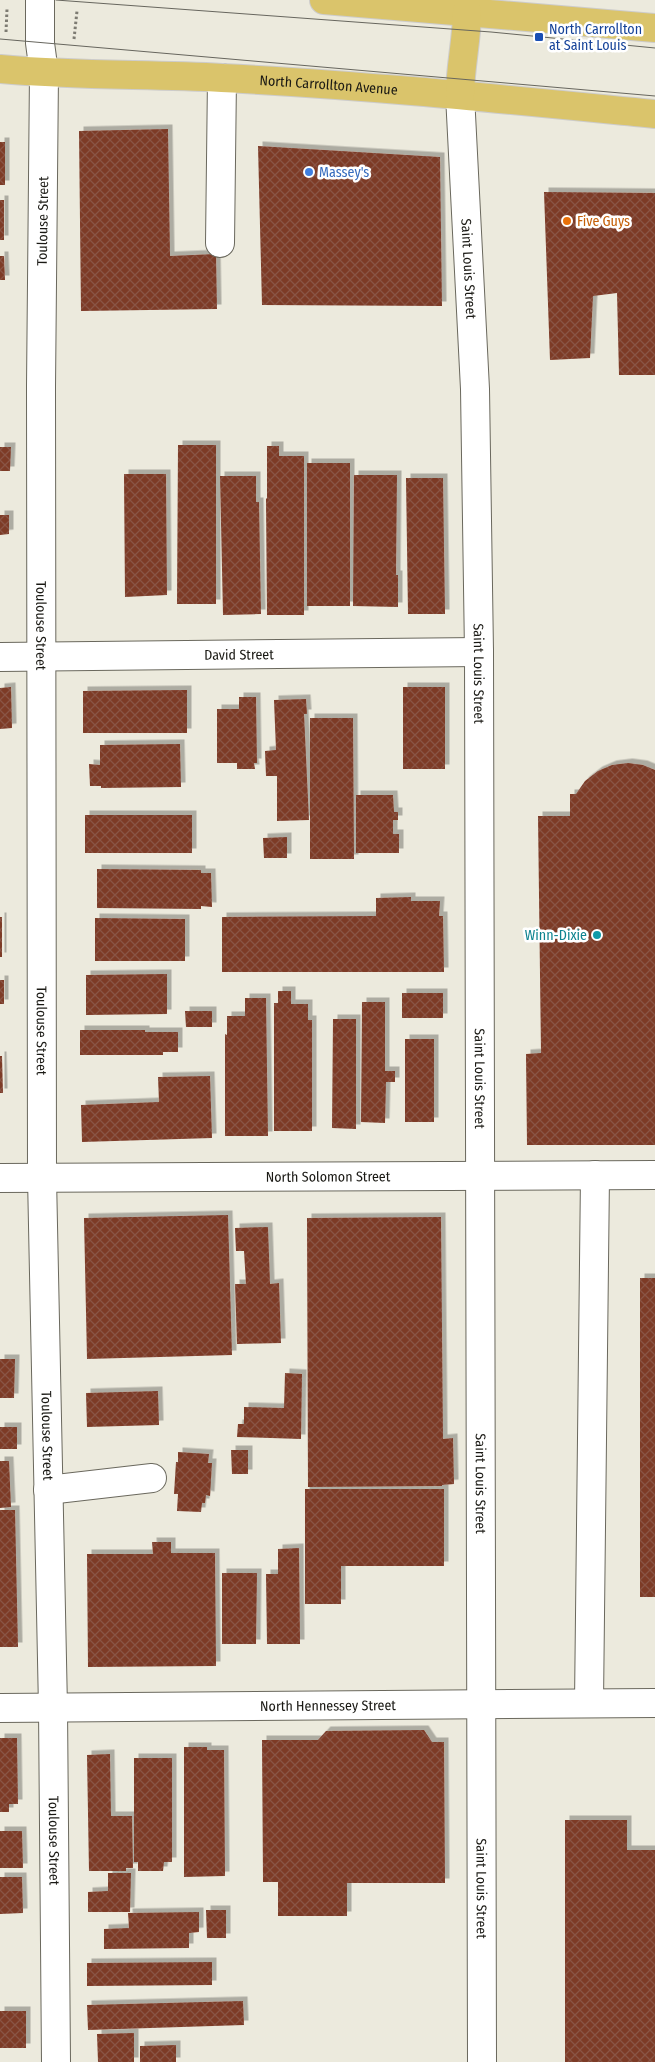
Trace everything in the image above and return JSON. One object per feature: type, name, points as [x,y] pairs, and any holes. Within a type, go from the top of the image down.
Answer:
[{"type":"main road","points":[[324,0],[655,28]]},
{"type":"main road","points":[[460,95],[460,78],[467,31],[467,12]]},
{"type":"main road","name":"North Carrollton Avenue","points":[[0,70],[44,74],[222,78],[460,95],[655,114]]},
{"type":"street","name":"Toulouse Street","points":[[40,0],[40,43],[44,74],[41,387],[42,1177],[53,1708],[56,2062]]},
{"type":"street","points":[[220,243],[222,78]]},
{"type":"street","name":"Saint Louis Street","points":[[460,95],[475,389],[478,652],[481,1174],[482,2062]]},
{"type":"street","name":"David Street","points":[[0,657],[478,652]]},
{"type":"street","name":"North Solomon Street","points":[[0,1178],[481,1174],[655,1175]]},
{"type":"street","points":[[589,1703],[595,1174]]},
{"type":"street","points":[[48,1490],[152,1478]]},
{"type":"street","name":"North Hennessey Street","points":[[0,1708],[655,1703]]},
{"type":"path","points":[[6,32],[7,9]]},
{"type":"path","points":[[74,39],[77,11]]},
{"type":"building","points":[[168,129],[170,256],[216,254],[217,309],[81,311],[79,131]]},
{"type":"building","points":[[0,142],[5,142],[5,185],[0,185]]},
{"type":"building","points":[[258,146],[440,157],[442,306],[262,305]]},
{"type":"building","points":[[544,192],[655,193],[655,375],[619,375],[617,293],[593,296],[590,358],[550,360]]},
{"type":"building","points":[[0,200],[4,200],[4,240],[0,240]]},
{"type":"building","points":[[0,256],[4,256],[5,280],[0,280]]},
{"type":"building","points":[[178,445],[216,445],[216,604],[177,604]]},
{"type":"building","points":[[267,446],[279,446],[279,456],[304,456],[304,615],[267,615]]},
{"type":"building","points":[[0,447],[11,447],[10,471],[0,471]]},
{"type":"building","points":[[307,463],[350,463],[350,606],[307,606]]},
{"type":"building","points":[[124,474],[166,474],[167,595],[125,597]]},
{"type":"building","points":[[354,475],[397,475],[396,575],[398,575],[398,607],[353,606]]},
{"type":"building","points":[[220,476],[256,476],[256,502],[259,502],[261,614],[223,615]]},
{"type":"building","points":[[406,478],[443,478],[445,614],[408,614]]},
{"type":"building","points":[[0,515],[9,515],[9,534],[0,535]]},
{"type":"building","points":[[11,687],[12,728],[0,729],[0,688]]},
{"type":"building","points":[[403,687],[445,687],[445,769],[403,769]]},
{"type":"building","points":[[187,690],[187,733],[83,733],[83,691]]},
{"type":"building","points":[[239,697],[256,697],[257,763],[254,763],[255,769],[237,769],[237,763],[217,763],[217,709],[239,709]]},
{"type":"building","points":[[306,699],[307,714],[304,714],[309,820],[277,821],[277,776],[266,776],[265,751],[276,750],[274,700]]},
{"type":"building","points":[[310,718],[353,718],[354,859],[310,859]]},
{"type":"building","points":[[180,744],[181,787],[101,788],[101,786],[90,786],[89,764],[100,765],[100,745]]},
{"type":"building","name":"Winn-Dixie","points":[[628,763],[643,765],[655,770],[655,1145],[527,1145],[526,1054],[541,1053],[538,816],[570,816],[570,794],[576,794],[585,781],[598,771],[612,765]]},
{"type":"building","points":[[356,795],[393,795],[394,812],[398,812],[398,820],[393,820],[393,834],[399,834],[399,853],[356,853]]},
{"type":"building","points":[[85,815],[192,815],[192,853],[85,853]]},
{"type":"building","points":[[287,837],[287,858],[264,858],[263,838]]},
{"type":"building","points":[[97,869],[201,870],[201,873],[211,873],[212,907],[201,906],[201,909],[97,908]]},
{"type":"building","points":[[411,897],[411,901],[440,901],[439,916],[443,916],[444,972],[222,972],[222,917],[376,916],[376,898]]},
{"type":"building","points":[[0,917],[2,917],[2,957],[0,957]]},
{"type":"building","points":[[95,918],[185,919],[185,961],[95,961]]},
{"type":"building","points":[[167,974],[167,1014],[86,1015],[86,975]]},
{"type":"building","points":[[0,980],[4,980],[4,1004],[0,1004]]},
{"type":"building","points":[[278,991],[291,991],[291,1004],[308,1004],[308,1020],[312,1020],[312,1131],[274,1131],[274,1003],[278,1003]]},
{"type":"building","points":[[402,993],[443,993],[443,1018],[402,1018]]},
{"type":"building","points":[[245,998],[266,998],[268,1136],[225,1136],[225,1034],[227,1035],[227,1016],[245,1016]]},
{"type":"building","points":[[362,1002],[385,1002],[385,1071],[395,1071],[395,1082],[386,1082],[385,1123],[361,1122]]},
{"type":"building","points":[[185,1011],[212,1011],[212,1027],[186,1027]]},
{"type":"building","points":[[333,1019],[356,1019],[356,1129],[332,1128]]},
{"type":"building","points":[[80,1030],[178,1032],[178,1052],[163,1052],[163,1055],[80,1055]]},
{"type":"building","points":[[405,1039],[434,1039],[434,1122],[405,1122]]},
{"type":"building","points":[[0,1056],[2,1056],[3,1093],[0,1093]]},
{"type":"building","points":[[210,1076],[212,1138],[82,1142],[81,1105],[159,1102],[158,1077]]},
{"type":"building","points":[[228,1215],[232,1355],[87,1359],[84,1218]]},
{"type":"building","points":[[441,1217],[443,1439],[453,1438],[454,1484],[442,1486],[308,1487],[307,1218]]},
{"type":"building","points":[[268,1227],[270,1284],[279,1283],[281,1343],[237,1344],[235,1284],[246,1284],[244,1251],[236,1251],[235,1228]]},
{"type":"building","points":[[640,1278],[655,1278],[655,1597],[640,1597]]},
{"type":"building","points":[[0,1359],[15,1359],[14,1398],[0,1398]]},
{"type":"building","points":[[285,1373],[302,1374],[301,1439],[237,1437],[238,1424],[244,1424],[244,1407],[284,1408]]},
{"type":"building","points":[[158,1391],[159,1425],[87,1427],[86,1393]]},
{"type":"building","points":[[0,1427],[17,1427],[17,1449],[0,1449]]},
{"type":"building","points":[[231,1450],[248,1450],[248,1474],[232,1474]]},
{"type":"building","points":[[178,1452],[209,1454],[208,1463],[212,1463],[210,1496],[206,1495],[205,1503],[202,1503],[201,1512],[177,1511],[178,1494],[174,1494]]},
{"type":"building","points":[[0,1461],[9,1461],[11,1507],[0,1508]]},
{"type":"building","points":[[305,1489],[444,1489],[444,1566],[341,1566],[341,1604],[305,1604]]},
{"type":"building","points":[[0,1510],[15,1510],[18,1647],[0,1647]]},
{"type":"building","points":[[152,1542],[171,1542],[171,1553],[215,1553],[216,1666],[88,1667],[87,1554],[153,1554]]},
{"type":"building","points":[[299,1548],[300,1644],[267,1644],[266,1574],[278,1574],[278,1549]]},
{"type":"building","points":[[222,1573],[257,1573],[256,1644],[222,1644]]},
{"type":"building","points":[[424,1730],[432,1742],[444,1742],[445,1883],[347,1883],[347,1916],[278,1916],[278,1882],[263,1882],[262,1740],[318,1740],[326,1731]]},
{"type":"building","points":[[0,1738],[17,1738],[18,1804],[9,1804],[9,1812],[0,1812]]},
{"type":"building","points":[[184,1747],[207,1747],[207,1750],[224,1750],[225,1876],[184,1877]]},
{"type":"building","points":[[110,1754],[111,1816],[132,1816],[133,1868],[126,1868],[126,1871],[89,1871],[87,1755]]},
{"type":"building","points":[[134,1758],[172,1758],[172,1862],[164,1862],[163,1871],[138,1871],[138,1862],[134,1862]]},
{"type":"building","points":[[565,1820],[627,1820],[627,1850],[655,1850],[655,2062],[565,2062]]},
{"type":"building","points":[[0,1831],[22,1831],[23,1868],[0,1868]]},
{"type":"building","points":[[108,1873],[131,1873],[130,1912],[88,1912],[88,1892],[108,1891]]},
{"type":"building","points":[[0,1877],[22,1877],[23,1913],[0,1914]]},
{"type":"building","points":[[206,1910],[226,1910],[226,1938],[207,1938]]},
{"type":"building","points":[[199,1912],[199,1932],[189,1933],[189,1948],[104,1949],[104,1929],[129,1928],[128,1913]]},
{"type":"building","points":[[212,1962],[212,1985],[87,1986],[87,1963]]},
{"type":"building","points":[[243,2001],[244,2025],[88,2030],[87,2005]]},
{"type":"building","points":[[0,2011],[26,2011],[26,2048],[0,2048]]},
{"type":"building","points":[[134,2033],[134,2062],[98,2062],[97,2034]]},
{"type":"building","points":[[176,2045],[176,2062],[140,2062],[140,2046]]},
{"type":"tram line","points":[[56,0],[491,32],[655,48]]},
{"type":"tram line","points":[[0,39],[655,96]]},
{"type":"place","name":"North Carrollton at Saint Louis","points":[[539,37]]},
{"type":"place","name":"Massey's","points":[[309,172]]},
{"type":"place","name":"Five Guys","points":[[567,221]]},
{"type":"place","name":"Winn-Dixie","points":[[597,935]]}]
